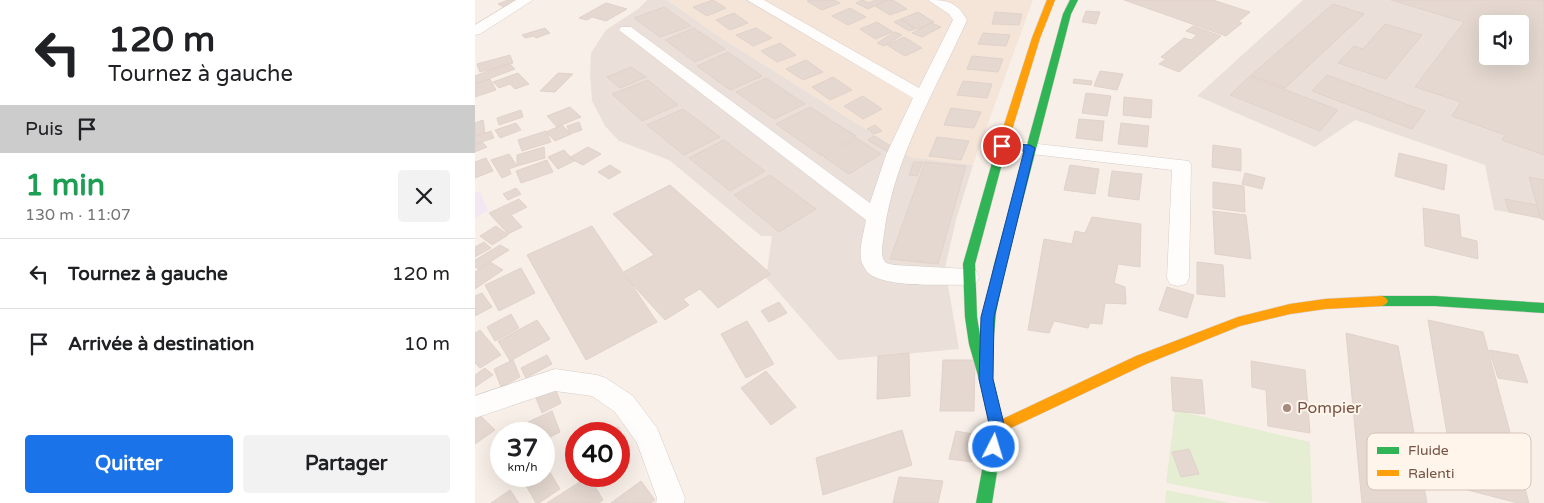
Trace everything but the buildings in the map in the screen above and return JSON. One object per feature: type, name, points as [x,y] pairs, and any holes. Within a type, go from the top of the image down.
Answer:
[{"type":"street","points":[[475,31],[500,18],[527,0]]},
{"type":"street","points":[[753,0],[923,97]]},
{"type":"street","points":[[935,0],[955,11],[959,15],[960,20],[886,181],[875,216],[871,258],[877,268],[889,274],[968,277]]},
{"type":"street","points":[[983,503],[997,428],[986,379],[975,344],[968,277],[974,240],[1002,146],[1036,38],[1051,0]]},
{"type":"street","points":[[986,379],[988,317],[1030,148],[1067,14],[1074,0]]},
{"type":"street","points":[[627,30],[875,216]]},
{"type":"street","points":[[1002,146],[1182,166],[1178,278]]},
{"type":"street","points":[[997,428],[1158,352],[1253,317],[1339,303],[1463,302],[1544,308]]},
{"type":"street","points":[[475,407],[555,380],[597,386],[624,404],[647,437],[671,498],[669,503]]},
{"type":"shaded area","points":[[647,0],[667,0],[723,39],[910,157],[973,165],[956,220],[945,268],[959,349],[838,360],[766,278],[772,236],[761,236],[669,160],[619,141],[605,126],[592,101],[591,53],[606,30],[638,9]]},
{"type":"shaded area","points":[[667,0],[1033,0],[973,165],[910,157],[723,39]]},
{"type":"shaded area","points":[[1303,0],[1544,0],[1544,218],[1494,210],[1485,165],[1355,120],[1315,147],[1197,96]]},
{"type":"shaded area","points":[[480,191],[488,211],[475,218],[475,193]]},
{"type":"green space","points":[[1175,410],[1310,442],[1312,503],[1271,503],[1166,483]]},
{"type":"green space","points":[[1166,490],[1230,503],[1165,503]]},
{"type":"traffic: fast","points":[[987,345],[990,312],[1000,265],[1067,14],[1074,0]]},
{"type":"traffic: fast","points":[[984,503],[997,428],[986,379],[975,344],[971,317],[969,264],[999,156]]},
{"type":"traffic: fast","points":[[1382,301],[1435,301],[1544,308]]},
{"type":"traffic: slow","points":[[999,156],[1036,38],[1051,0]]},
{"type":"traffic: slow","points":[[997,428],[1141,360],[1238,322],[1290,309],[1325,304],[1382,301]]},
{"type":"place","name":"Pompier","points":[[1287,408]]},
{"type":"route","points":[[994,447],[997,428],[986,379],[988,317],[1030,148],[1002,146]]}]
